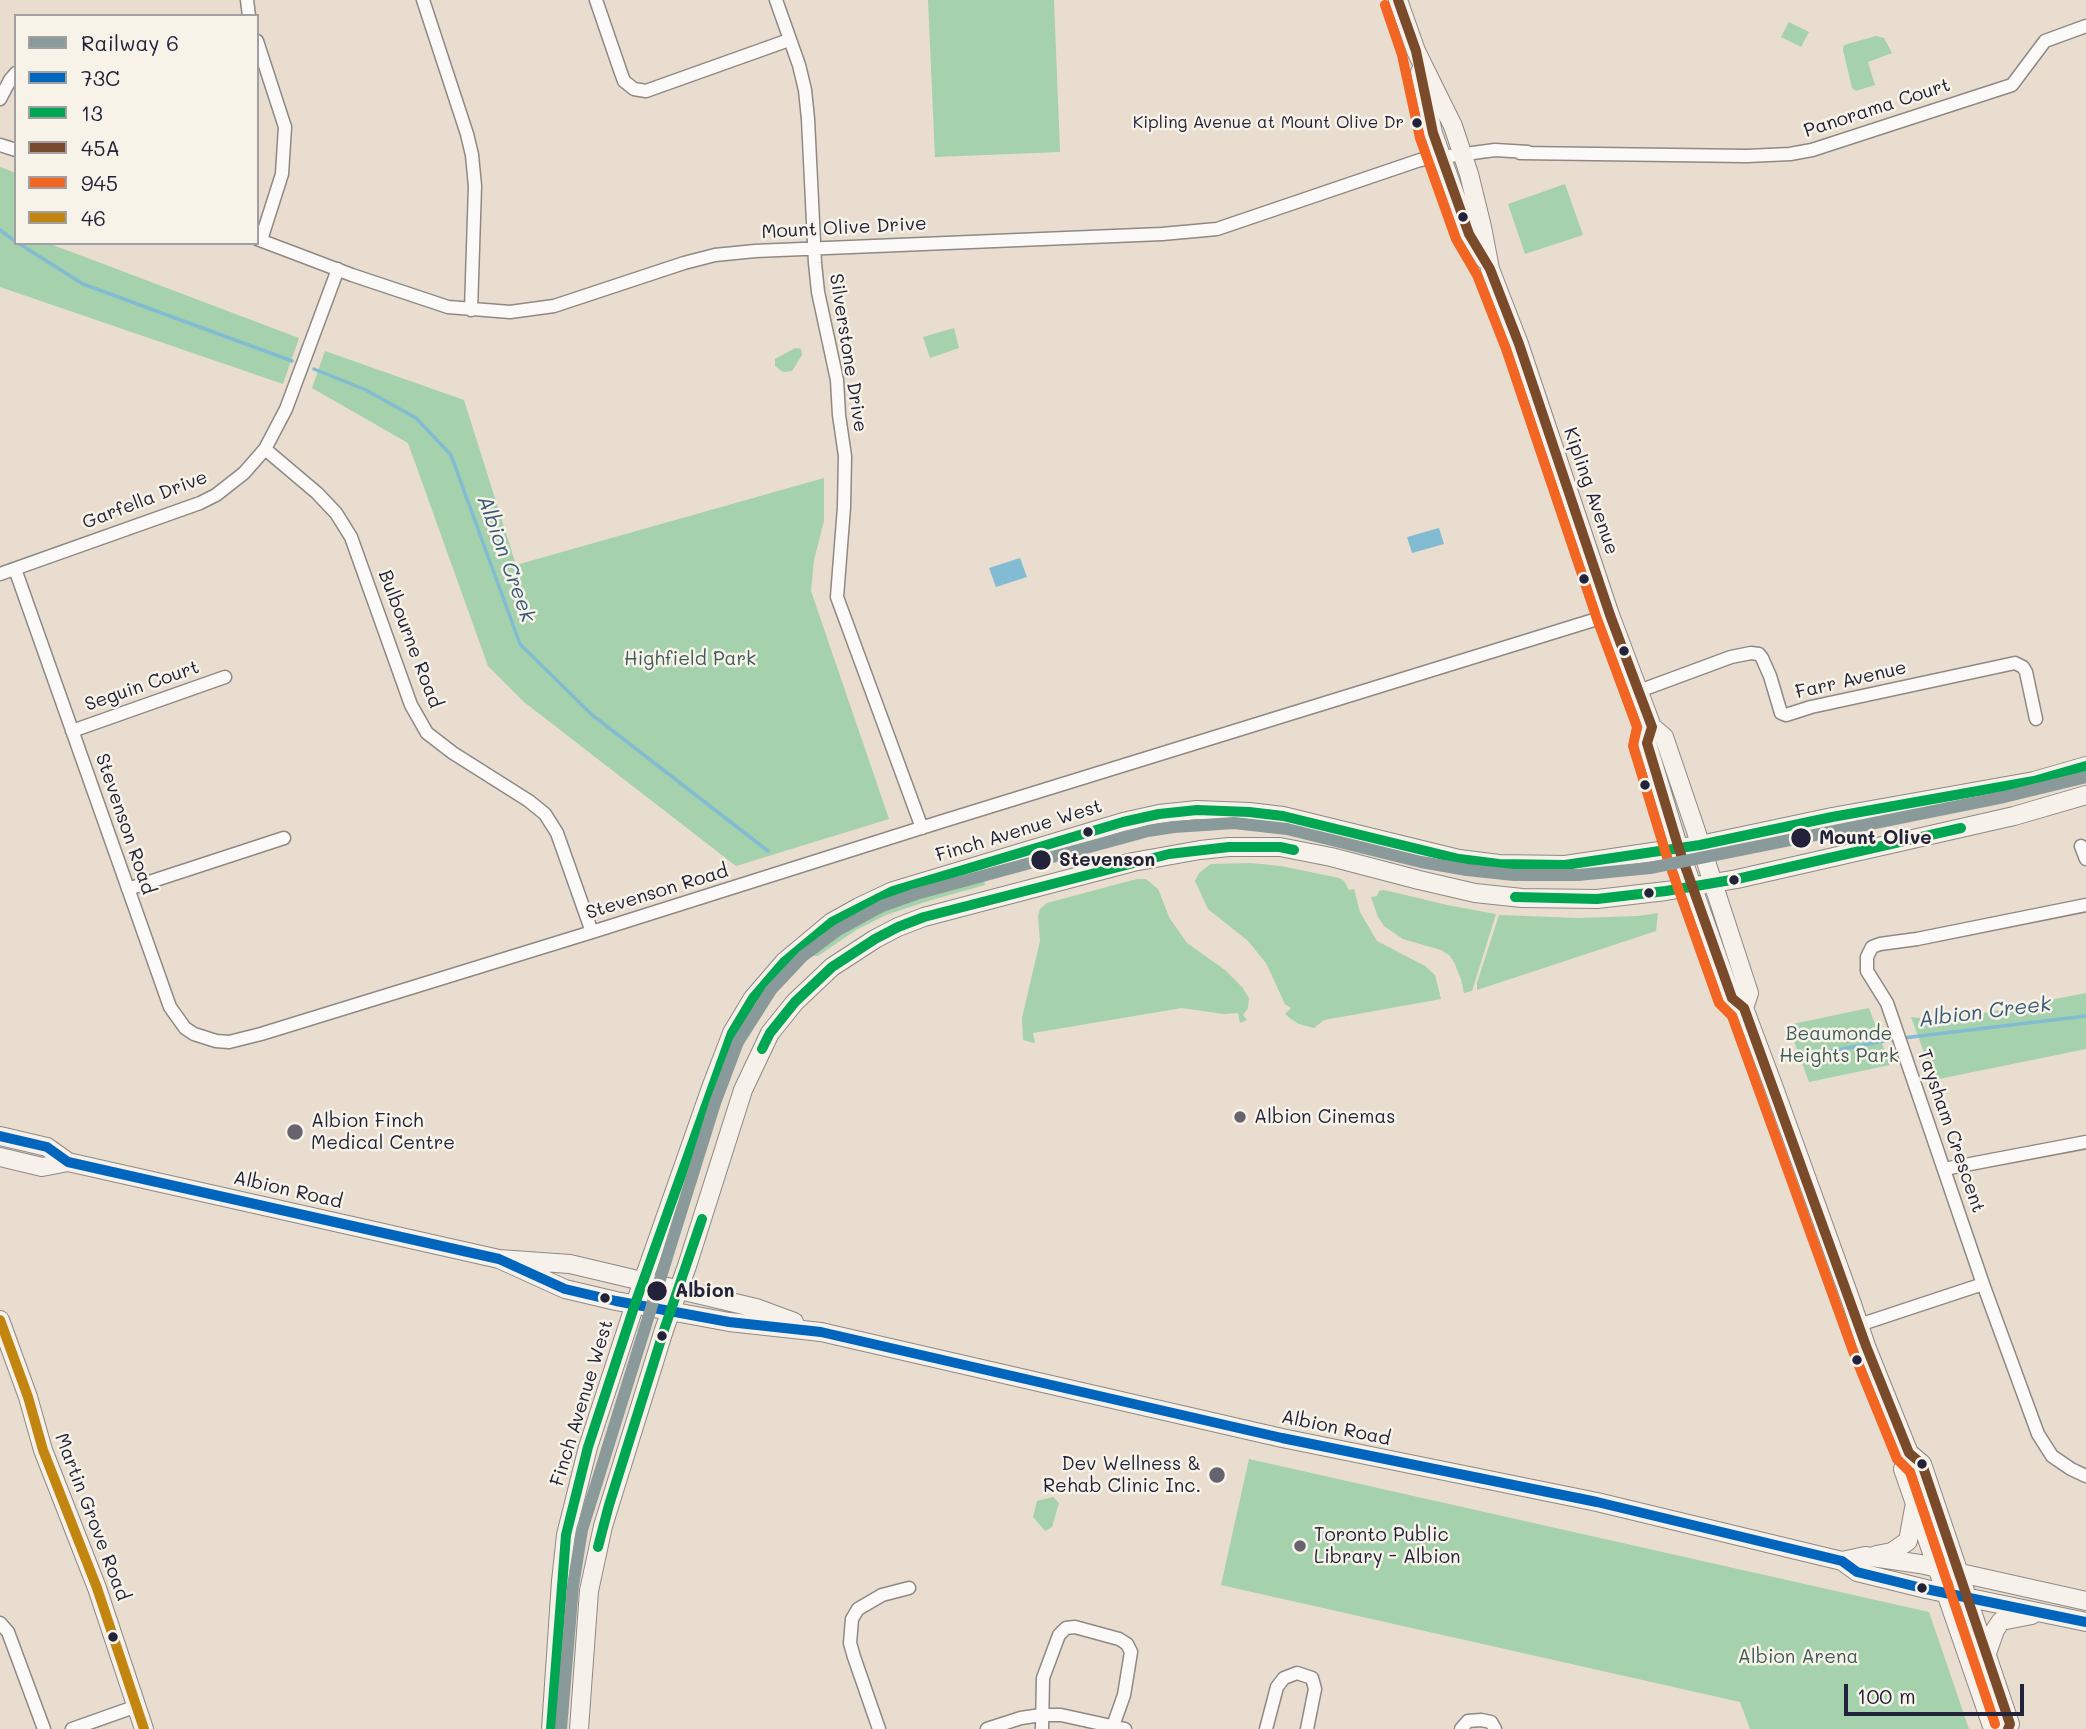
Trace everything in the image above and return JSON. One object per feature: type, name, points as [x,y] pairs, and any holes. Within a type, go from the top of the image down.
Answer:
[{"type":"main road","name":"Kipling Avenue","points":[[1398,0],[1416,51],[1453,126],[1482,227],[1490,269],[1523,356],[1610,615],[1652,727],[1664,737],[1749,993],[1744,1008]]},
{"type":"main road","name":"Kipling Avenue","points":[[1416,51],[1441,157],[1469,234],[1490,269]]},
{"type":"main road","name":"Kipling Avenue","points":[[1652,727],[1647,743],[1692,887],[1732,998],[1744,1008],[1859,1325],[1909,1452],[1922,1464],[2010,1724],[2008,1729]]},
{"type":"main road","name":"Finch Avenue West","points":[[551,1729],[566,1535],[588,1447],[635,1304],[732,1033],[753,998],[784,962],[832,922],[893,891],[1123,822],[1159,814],[1197,810],[1283,816],[1459,859],[1499,864],[1564,865],[1679,849],[1832,817],[2034,781],[2086,766]]},
{"type":"main road","points":[[579,1729],[589,1591],[609,1505],[743,1090],[770,1033],[795,1002],[832,967],[875,939],[924,917],[1169,854],[1228,847],[1280,847],[1475,892],[1522,898],[1597,899],[1712,883],[2014,816],[2086,795]]},
{"type":"main road","name":"Albion Road","points":[[0,1136],[47,1147],[68,1163]]},
{"type":"main road","name":"Albion Road","points":[[0,1157],[42,1167],[68,1163],[499,1259],[570,1264],[756,1308],[821,1332]]},
{"type":"main road","points":[[0,1167],[24,1163]]},
{"type":"main road","name":"Albion Road","points":[[499,1259],[565,1289],[616,1301],[729,1322],[821,1332],[1282,1438],[1597,1502],[1842,1561],[1857,1572],[2086,1622]]},
{"type":"main road","name":"Martin Grove Road","points":[[0,1320],[43,1450],[97,1588],[144,1729]]},
{"type":"main road","name":"Kipling Avenue","points":[[1909,1452],[1903,1469],[1993,1729]]},
{"type":"main road","points":[[1866,1556],[1892,1552],[1908,1541],[1914,1501]]},
{"type":"main road","name":"Albion Road","points":[[1842,1561],[1866,1556],[1937,1567],[2086,1601]]},
{"type":"main road","points":[[1986,1656],[2001,1621],[2039,1613]]},
{"type":"street","points":[[423,0],[472,155],[475,186],[471,310]]},
{"type":"street","points":[[596,0],[624,81],[634,89],[646,90],[789,40]]},
{"type":"street","name":"Silverstone Drive","points":[[776,0],[799,65],[808,119],[818,292],[837,380],[845,457],[837,597],[922,828]]},
{"type":"street","name":"Panorama Court","points":[[1462,154],[1528,152],[1698,156],[1771,155],[1812,150],[2012,85],[2045,41],[2086,26]]},
{"type":"street","points":[[259,47],[285,127],[282,174],[259,239]]},
{"type":"street","points":[[0,99],[14,75]]},
{"type":"street","points":[[1441,157],[1462,154]]},
{"type":"street","name":"Mount Olive Drive","points":[[259,239],[427,301],[448,307],[510,313],[554,306],[684,263],[715,256],[1217,229],[1411,163],[1441,157]]},
{"type":"street","name":"Garfella Drive","points":[[0,574],[200,503],[231,484],[265,449],[286,409],[338,269]]},
{"type":"street","name":"Bulbourne Road","points":[[265,449],[336,513],[351,537],[411,705],[427,733],[545,814],[557,833],[593,932]]},
{"type":"street","name":"Stevenson Road","points":[[15,569],[170,1007],[185,1028],[194,1034],[229,1042],[593,932],[1610,615]]},
{"type":"street","name":"Farr Avenue","points":[[1639,691],[1731,657],[1759,654],[1770,676],[1781,713],[1786,715],[1811,707],[2015,663],[2026,672],[2036,719]]},
{"type":"street","name":"Seguin Court","points":[[72,731],[225,677]]},
{"type":"street","points":[[128,889],[284,838]]},
{"type":"street","name":"Taysham Crescent","points":[[2086,905],[1880,944],[1872,947],[1867,957],[1867,971],[1887,1003],[1983,1284],[2038,1434],[2052,1455],[2086,1476]]},
{"type":"street","points":[[1944,1169],[2086,1142]]},
{"type":"street","points":[[1859,1325],[1983,1284]]},
{"type":"street","points":[[879,1729],[853,1657],[850,1643],[852,1619],[858,1609],[882,1595],[909,1588]]},
{"type":"street","points":[[0,1623],[8,1632],[44,1729]]},
{"type":"street","points":[[987,1729],[1021,1718],[1041,1715],[1061,1715],[1089,1725],[1119,1728],[1131,1652],[1127,1644],[1075,1627],[1066,1628],[1059,1635],[1043,1678],[1041,1715],[1042,1729]]},
{"type":"street","points":[[1266,1729],[1278,1687],[1284,1678],[1297,1673],[1312,1678],[1315,1689],[1307,1729]]},
{"type":"street","points":[[72,1729],[137,1706]]},
{"type":"street","points":[[1461,1729],[1468,1721],[1481,1720],[1492,1722],[1495,1729]]},
{"type":"green space","points":[[928,0],[1054,0],[1060,152],[935,157]]},
{"type":"green space","points":[[1789,22],[1809,32],[1801,47],[1781,37]]},
{"type":"green space","points":[[1876,36],[1884,38],[1892,53],[1868,62],[1875,85],[1856,91],[1852,88],[1844,45]]},
{"type":"green space","points":[[0,167],[14,172],[14,245],[53,245],[299,338],[283,384],[0,287]]},
{"type":"green space","points":[[1565,184],[1583,235],[1525,254],[1508,204]]},
{"type":"green space","points":[[954,328],[959,348],[930,358],[923,337]]},
{"type":"green space","points":[[795,348],[801,349],[802,355],[792,371],[783,372],[775,366],[775,359]]},
{"type":"green space","name":"Highfield Park","points":[[325,351],[464,400],[516,565],[824,478],[824,521],[814,560],[811,591],[889,819],[736,866],[524,702],[488,666],[408,443],[312,388]]},
{"type":"green space","points":[[1251,863],[1281,866],[1344,881],[1349,890],[1354,889],[1360,912],[1377,941],[1425,966],[1435,975],[1441,999],[1324,1020],[1314,1028],[1291,1019],[1285,1014],[1291,1008],[1285,1004],[1266,963],[1248,941],[1208,909],[1195,881],[1199,873],[1211,864]]},
{"type":"green space","points":[[1137,879],[1146,879],[1158,889],[1170,919],[1187,943],[1225,970],[1242,987],[1249,998],[1248,1008],[1243,1015],[1247,1020],[1240,1023],[1238,1013],[1224,1014],[1182,1008],[1033,1033],[1035,1043],[1023,1040],[1022,1018],[1040,941],[1040,909],[1047,903]]},
{"type":"green space","points":[[984,880],[985,885],[886,915],[814,956],[814,953],[845,931],[877,913],[908,901]]},
{"type":"green space","points":[[1384,890],[1496,914],[1472,991],[1464,993],[1461,979],[1449,955],[1403,939],[1384,926],[1371,897]]},
{"type":"green space","points":[[1658,913],[1656,931],[1477,990],[1499,915],[1579,918]]},
{"type":"green space","name":"Beaumonde Heights Park","points":[[2086,993],[2086,1049],[1934,1080],[1911,1017],[1943,1021]]},
{"type":"green space","name":"Beaumonde Heights Park","points":[[1869,1008],[1890,1065],[1809,1082],[1788,1025]]},
{"type":"green space","name":"Albion Arena","points":[[1249,1459],[1929,1612],[1969,1729],[1750,1729],[1740,1702],[1221,1585]]},
{"type":"green space","points":[[1053,1497],[1059,1503],[1052,1527],[1045,1531],[1033,1517],[1037,1501]]},
{"type":"water","points":[[1439,528],[1444,544],[1412,553],[1407,537]]},
{"type":"water","points":[[1020,558],[1027,577],[996,587],[989,568]]},
{"type":"waterway","name":"Albion Creek","points":[[0,230],[14,240]]},
{"type":"waterway","name":"Albion Creek","points":[[21,245],[83,284],[292,361]]},
{"type":"waterway","name":"Albion Creek","points":[[314,369],[366,390],[416,418],[451,455],[520,644],[591,714],[768,851]]},
{"type":"waterway","name":"Albion Creek","points":[[1903,1038],[2086,1016]]},
{"type":"waterway","name":"Albion Creek","points":[[1805,1056],[1895,1039]]},
{"type":"rail line","name":"6","points":[[561,1729],[573,1586],[582,1530],[715,1103],[738,1042],[771,990],[803,956],[838,930],[882,906],[916,894],[1148,831],[1174,827],[1234,823],[1287,829],[1421,862],[1467,870],[1514,875],[1578,875],[1650,868],[2004,797],[2086,777]]},
{"type":"transit line","name":"45A","points":[[1398,0],[1416,51],[1433,133],[1469,234],[1490,269],[1519,344],[1610,615],[1652,727],[1647,743],[1679,849],[1732,998],[1744,1008],[1866,1346],[1909,1453],[1922,1464],[2010,1724],[2008,1729]]},
{"type":"transit line","name":"945","points":[[1385,5],[1402,55],[1420,138],[1456,239],[1477,275],[1506,349],[1597,619],[1637,727],[1633,746],[1666,854],[1719,1003],[1732,1016],[1853,1351],[1897,1459],[1910,1472],[1995,1724]]},
{"type":"transit line","name":"13","points":[[551,1729],[566,1535],[588,1447],[635,1304],[732,1033],[753,998],[784,962],[832,922],[893,891],[1123,822],[1159,814],[1197,810],[1283,816],[1459,859],[1499,864],[1565,865],[1700,845],[1832,817],[2034,781],[2086,766]]},
{"type":"transit line","name":"13","points":[[1515,897],[1597,899],[1666,891],[1737,879],[1961,828]]},
{"type":"transit line","name":"13","points":[[762,1049],[770,1033],[795,1002],[832,967],[875,939],[924,917],[1169,854],[1229,847],[1280,847],[1294,850]]},
{"type":"transit line","name":"73C","points":[[0,1136],[47,1147],[68,1162],[499,1259],[565,1289],[616,1301],[729,1322],[821,1332],[1282,1438],[1597,1502],[1842,1561],[1857,1572],[1926,1589],[2086,1622]]},
{"type":"transit line","name":"13","points":[[598,1547],[664,1330],[702,1219]]},
{"type":"transit line","name":"46","points":[[0,1320],[28,1397],[43,1450],[97,1588],[144,1729]]},
{"type":"place","name":"Kipling Avenue at Mount Olive Dr","points":[[1417,123]]},
{"type":"place","name":"Mount Olive","points":[[1801,838]]},
{"type":"place","name":"Stevenson","points":[[1041,860]]},
{"type":"place","name":"Albion Cinemas","points":[[1240,1117]]},
{"type":"place","name":"Albion Finch Medical Centre","points":[[295,1132]]},
{"type":"place","name":"Albion","points":[[657,1291]]},
{"type":"place","name":"Dev Wellness & Rehab Clinic Inc.","points":[[1217,1475]]},
{"type":"place","name":"Toronto Public Library - Albion","points":[[1300,1546]]}]
